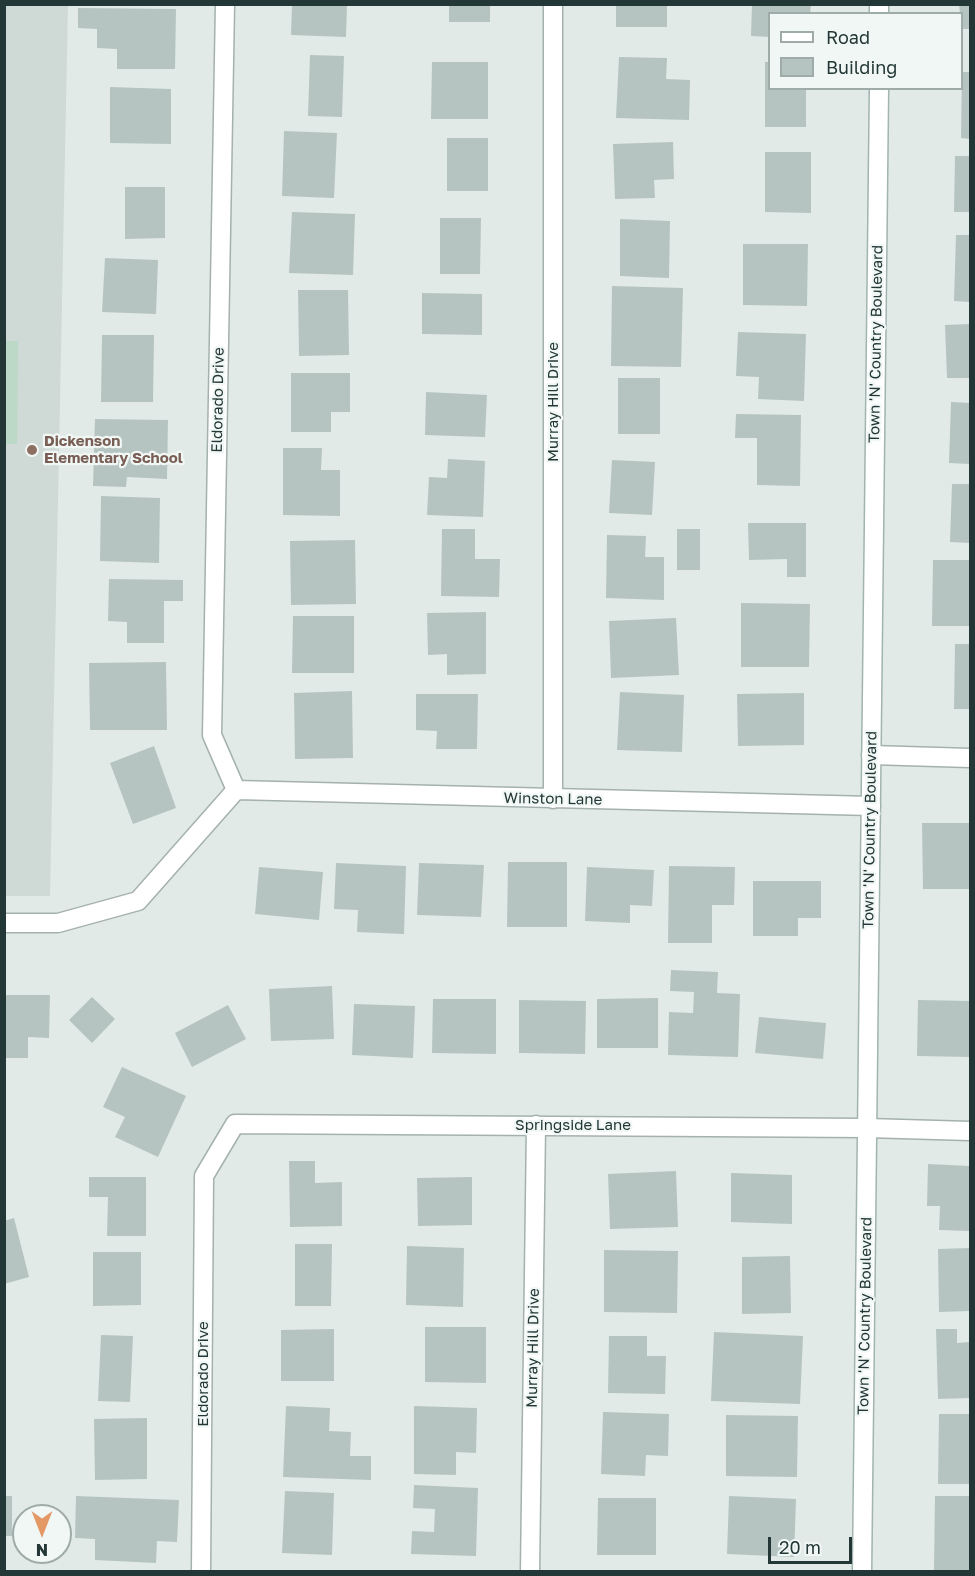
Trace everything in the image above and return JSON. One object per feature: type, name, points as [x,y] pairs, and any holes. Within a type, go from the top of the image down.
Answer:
[{"type":"street","name":"Eldorado Drive","points":[[225,4],[212,735],[236,790]]},
{"type":"street","name":"Murray Hill Drive","points":[[553,4],[553,799]]},
{"type":"street","name":"Town 'N' Country Boulevard","points":[[862,1572],[879,90]]},
{"type":"street","points":[[871,755],[970,758]]},
{"type":"street","name":"Winston Lane","points":[[236,790],[871,806]]},
{"type":"street","points":[[4,923],[58,923],[138,901],[236,790]]},
{"type":"street","name":"Springside Lane","points":[[204,1176],[235,1124],[867,1128],[970,1131]]},
{"type":"street","name":"Murray Hill Drive","points":[[530,1572],[536,1125]]},
{"type":"street","name":"Eldorado Drive","points":[[201,1572],[204,1176]]},
{"type":"shaded area","name":"Dickenson Elementary School","points":[[5,5],[68,5],[50,896],[5,896]]},
{"type":"green space","points":[[5,341],[18,341],[17,444],[5,444]]},
{"type":"building","points":[[292,4],[347,4],[346,37],[291,35]]},
{"type":"building","points":[[616,4],[667,4],[667,27],[616,27]]},
{"type":"building","points":[[752,4],[811,4],[810,12],[768,12],[768,37],[751,36]]},
{"type":"building","points":[[449,5],[490,5],[490,22],[449,22]]},
{"type":"building","points":[[959,5],[970,5],[970,29],[963,29],[963,12],[960,12]]},
{"type":"building","points":[[78,8],[176,9],[175,69],[117,69],[117,49],[97,48],[97,29],[78,28]]},
{"type":"building","points":[[310,55],[344,56],[342,117],[308,116]]},
{"type":"building","points":[[619,57],[667,58],[666,79],[690,80],[689,120],[616,118]]},
{"type":"building","points":[[432,62],[488,62],[488,119],[431,119]]},
{"type":"building","points":[[765,62],[768,62],[768,90],[806,90],[806,127],[765,127]]},
{"type":"building","points":[[963,72],[970,72],[970,139],[961,138]]},
{"type":"building","points":[[110,87],[171,89],[171,144],[110,143]]},
{"type":"building","points":[[284,131],[337,133],[334,198],[282,196]]},
{"type":"building","points":[[447,138],[488,138],[488,191],[447,191]]},
{"type":"building","points":[[673,142],[674,179],[654,180],[655,198],[615,199],[613,144]]},
{"type":"building","points":[[765,152],[811,152],[811,213],[765,212]]},
{"type":"building","points":[[955,156],[970,156],[970,212],[954,212]]},
{"type":"building","points":[[125,187],[165,187],[165,238],[125,239]]},
{"type":"building","points":[[292,212],[355,214],[353,275],[289,273]]},
{"type":"building","points":[[440,218],[481,218],[480,274],[440,274]]},
{"type":"building","points":[[620,219],[670,221],[669,278],[620,276]]},
{"type":"building","points":[[956,235],[970,235],[970,302],[954,301]]},
{"type":"building","points":[[743,244],[808,244],[807,306],[743,305]]},
{"type":"building","points":[[105,258],[158,260],[156,314],[102,312]]},
{"type":"building","points":[[612,286],[683,288],[681,367],[611,366]]},
{"type":"building","points":[[298,290],[348,290],[349,355],[299,356]]},
{"type":"building","points":[[422,293],[482,294],[482,335],[422,334]]},
{"type":"building","points":[[970,324],[970,378],[947,378],[945,325]]},
{"type":"building","points":[[738,332],[806,334],[804,401],[758,399],[759,377],[736,376]]},
{"type":"building","points":[[102,335],[154,335],[153,402],[101,402]]},
{"type":"building","points":[[291,373],[350,373],[350,412],[331,412],[331,432],[291,432]]},
{"type":"building","points":[[618,378],[660,378],[660,434],[618,434]]},
{"type":"building","points":[[426,392],[487,395],[485,437],[425,435]]},
{"type":"building","points":[[951,402],[970,403],[970,464],[949,463]]},
{"type":"building","points":[[736,414],[801,415],[800,486],[757,485],[757,438],[735,438]]},
{"type":"building","points":[[95,419],[168,420],[167,479],[127,477],[126,487],[93,486]]},
{"type":"building","points":[[283,448],[322,448],[321,470],[340,470],[340,516],[283,515]]},
{"type":"building","points":[[448,459],[485,461],[483,517],[427,515],[429,477],[447,478]]},
{"type":"building","points":[[612,460],[655,462],[652,515],[609,513]]},
{"type":"building","points":[[952,484],[970,484],[970,543],[950,542]]},
{"type":"building","points":[[101,496],[160,498],[159,563],[100,561]]},
{"type":"building","points":[[748,523],[806,523],[806,577],[787,577],[787,559],[749,560]]},
{"type":"building","points":[[442,529],[475,529],[475,559],[500,559],[499,597],[441,596]]},
{"type":"building","points":[[677,529],[700,529],[700,570],[677,570]]},
{"type":"building","points":[[607,535],[646,536],[645,557],[664,557],[664,600],[606,598]]},
{"type":"building","points":[[355,540],[356,604],[291,605],[290,541]]},
{"type":"building","points":[[933,560],[970,560],[970,626],[932,626]]},
{"type":"building","points":[[109,579],[183,580],[183,601],[164,601],[164,643],[127,643],[127,622],[108,621]]},
{"type":"building","points":[[741,603],[810,604],[809,667],[741,667]]},
{"type":"building","points":[[486,612],[486,674],[447,675],[447,654],[428,655],[427,613]]},
{"type":"building","points":[[293,616],[354,616],[354,673],[292,673]]},
{"type":"building","points":[[676,618],[679,675],[611,678],[609,621]]},
{"type":"building","points":[[955,644],[970,644],[970,709],[954,709]]},
{"type":"building","points":[[166,662],[167,730],[90,730],[89,663]]},
{"type":"building","points":[[352,691],[353,758],[295,759],[294,693]]},
{"type":"building","points":[[620,692],[684,695],[682,752],[617,750]]},
{"type":"building","points":[[804,693],[804,745],[738,746],[737,694]]},
{"type":"building","points":[[416,694],[478,694],[477,749],[436,749],[437,731],[416,730]]},
{"type":"building","points":[[154,746],[176,808],[133,824],[110,763]]},
{"type":"building","points":[[922,823],[970,823],[970,889],[923,889]]},
{"type":"building","points":[[508,862],[567,862],[567,927],[507,927]]},
{"type":"building","points":[[336,863],[406,866],[404,934],[357,932],[358,910],[334,909]]},
{"type":"building","points":[[419,863],[484,865],[481,917],[417,915]]},
{"type":"building","points":[[669,866],[735,867],[734,905],[712,905],[712,943],[668,943]]},
{"type":"building","points":[[259,867],[323,872],[319,920],[255,914]]},
{"type":"building","points":[[587,867],[654,870],[652,906],[630,905],[630,923],[585,921]]},
{"type":"building","points":[[753,881],[821,881],[821,918],[798,918],[798,936],[753,936]]},
{"type":"building","points":[[671,970],[718,972],[717,993],[740,994],[738,1057],[668,1055],[669,1012],[693,1013],[694,992],[670,991]]},
{"type":"building","points":[[332,986],[334,1039],[271,1041],[269,989]]},
{"type":"building","points":[[4,995],[50,995],[49,1038],[28,1037],[28,1058],[4,1058]]},
{"type":"building","points":[[92,997],[115,1019],[92,1043],[69,1020]]},
{"type":"building","points":[[658,998],[658,1048],[597,1048],[597,999]]},
{"type":"building","points":[[433,999],[496,999],[496,1054],[432,1053]]},
{"type":"building","points":[[519,1000],[586,1001],[585,1054],[519,1053]]},
{"type":"building","points":[[918,1000],[970,1001],[970,1057],[917,1056]]},
{"type":"building","points":[[354,1004],[415,1006],[413,1058],[352,1055]]},
{"type":"building","points":[[228,1005],[246,1039],[192,1067],[175,1033]]},
{"type":"building","points":[[759,1017],[826,1023],[823,1059],[755,1053]]},
{"type":"building","points":[[122,1067],[186,1096],[158,1157],[115,1137],[125,1117],[103,1107]]},
{"type":"building","points":[[289,1161],[315,1161],[315,1183],[342,1182],[342,1226],[290,1227]]},
{"type":"building","points":[[928,1164],[970,1166],[970,1231],[939,1230],[940,1206],[927,1206]]},
{"type":"building","points":[[676,1171],[678,1227],[610,1229],[608,1174]]},
{"type":"building","points":[[731,1173],[792,1175],[792,1224],[731,1222]]},
{"type":"building","points":[[89,1177],[146,1177],[146,1236],[107,1236],[108,1197],[89,1197]]},
{"type":"building","points":[[472,1177],[472,1225],[418,1226],[417,1178]]},
{"type":"building","points":[[14,1218],[29,1277],[4,1284],[4,1221]]},
{"type":"building","points":[[295,1244],[332,1244],[331,1306],[295,1306]]},
{"type":"building","points":[[407,1246],[464,1248],[463,1307],[406,1305]]},
{"type":"building","points":[[970,1248],[970,1311],[939,1312],[938,1249]]},
{"type":"building","points":[[604,1250],[678,1251],[677,1313],[604,1312]]},
{"type":"building","points":[[93,1252],[141,1252],[141,1305],[93,1306]]},
{"type":"building","points":[[790,1256],[791,1313],[742,1314],[742,1257]]},
{"type":"building","points":[[425,1327],[486,1327],[486,1383],[425,1382]]},
{"type":"building","points":[[334,1329],[334,1381],[281,1381],[281,1330]]},
{"type":"building","points":[[936,1329],[957,1329],[957,1343],[970,1342],[970,1398],[938,1399]]},
{"type":"building","points":[[714,1332],[803,1336],[800,1404],[711,1401]]},
{"type":"building","points":[[101,1335],[133,1336],[130,1402],[98,1401]]},
{"type":"building","points":[[609,1336],[647,1336],[647,1356],[666,1356],[665,1394],[608,1393]]},
{"type":"building","points":[[286,1406],[330,1408],[329,1431],[351,1432],[350,1456],[371,1456],[371,1480],[283,1477]]},
{"type":"building","points":[[414,1406],[477,1408],[476,1453],[456,1452],[456,1475],[414,1474]]},
{"type":"building","points":[[603,1412],[669,1414],[668,1456],[646,1455],[645,1476],[601,1474]]},
{"type":"building","points":[[939,1414],[970,1414],[970,1484],[938,1484]]},
{"type":"building","points":[[726,1415],[798,1416],[797,1477],[726,1476]]},
{"type":"building","points":[[147,1418],[147,1479],[95,1480],[94,1419]]},
{"type":"building","points":[[414,1485],[478,1488],[476,1556],[411,1554],[412,1531],[434,1532],[435,1509],[413,1508]]},
{"type":"building","points":[[285,1491],[334,1493],[332,1555],[282,1553]]},
{"type":"building","points":[[4,1496],[12,1496],[12,1536],[4,1536]]},
{"type":"building","points":[[76,1496],[179,1500],[177,1542],[157,1541],[156,1563],[95,1560],[95,1539],[75,1538]]},
{"type":"building","points":[[729,1496],[796,1499],[794,1557],[727,1554]]},
{"type":"building","points":[[935,1496],[970,1496],[970,1570],[934,1570]]},
{"type":"building","points":[[598,1498],[656,1498],[656,1555],[597,1555]]},
{"type":"place","name":"Dickenson Elementary School","points":[[32,450]]}]
